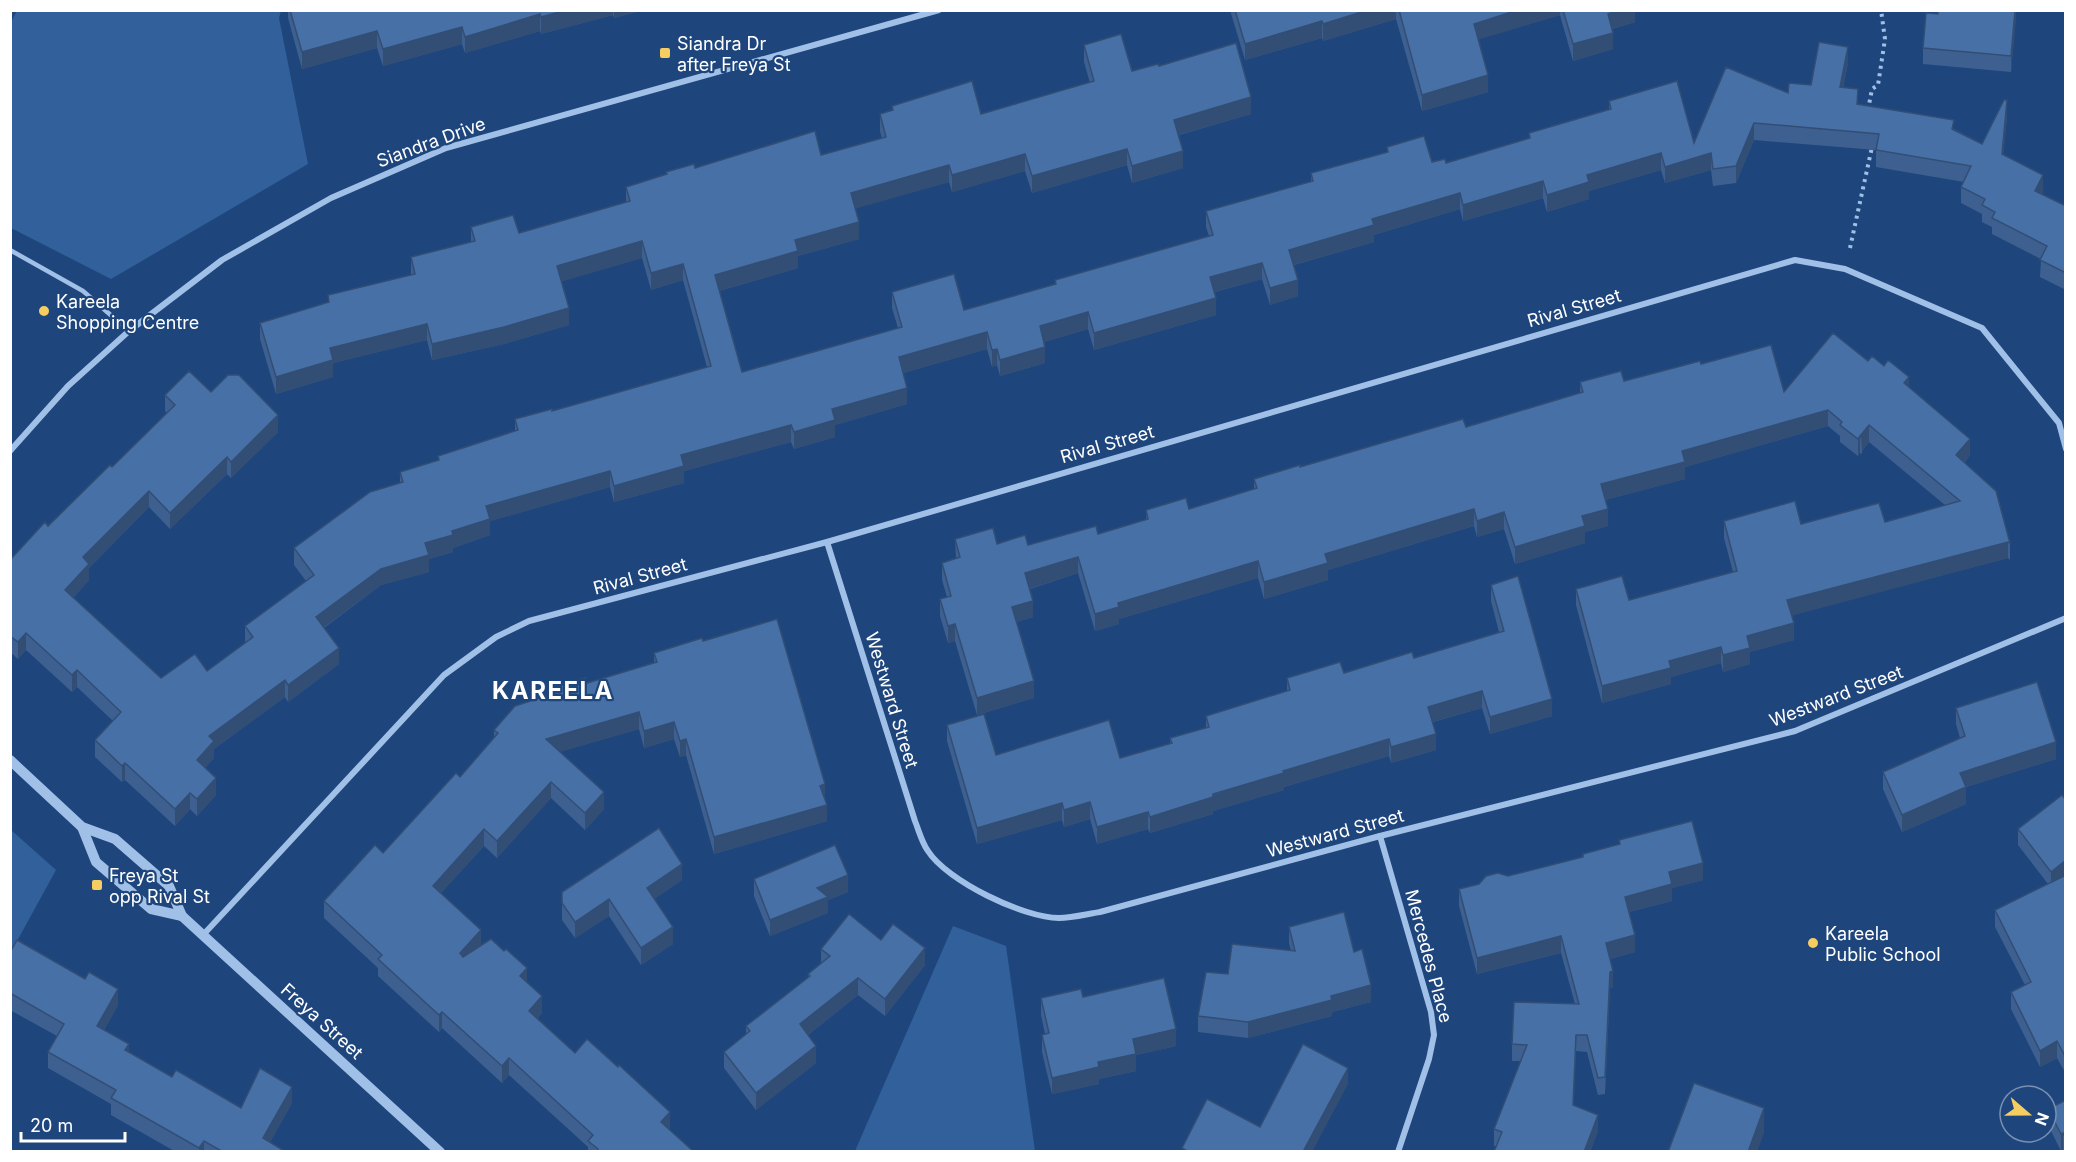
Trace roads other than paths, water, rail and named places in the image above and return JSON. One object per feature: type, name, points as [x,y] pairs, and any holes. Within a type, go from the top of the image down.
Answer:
[{"type":"street","name":"Siandra Drive","points":[[10,451],[68,386],[129,331],[222,260],[331,198],[446,148],[939,10]]},
{"type":"street","name":"Rival Street","points":[[203,935],[444,675],[496,637],[529,621],[827,542],[1794,260],[1845,269],[1982,328],[2059,423],[2066,449]]},
{"type":"street","name":"Westward Street","points":[[827,542],[915,821],[928,852],[950,873],[986,896],[1028,912],[1058,918],[1100,912],[1380,836],[1795,732],[2066,618]]},
{"type":"street","name":"Freya Street","points":[[10,760],[82,827],[115,839],[169,886],[182,916],[440,1152]]},
{"type":"street","name":"Freya Street","points":[[82,827],[96,862],[151,909],[182,916]]},
{"type":"street","name":"Mercedes Place","points":[[1380,836],[1431,1012],[1434,1035],[1430,1059],[1398,1152]]},
{"type":"lane","points":[[10,250],[83,291],[129,331]]},
{"type":"place","name":"Siandra Dr after Freya St","points":[[665,53]]},
{"type":"place","name":"Kareela Shopping Centre","points":[[44,311]]},
{"type":"place","name":"Freya St opp Rival St","points":[[97,885]]},
{"type":"place","name":"Kareela Public School","points":[[1813,943]]},
{"type":"district","name":"KAREELA","points":[[553,690]]}]
